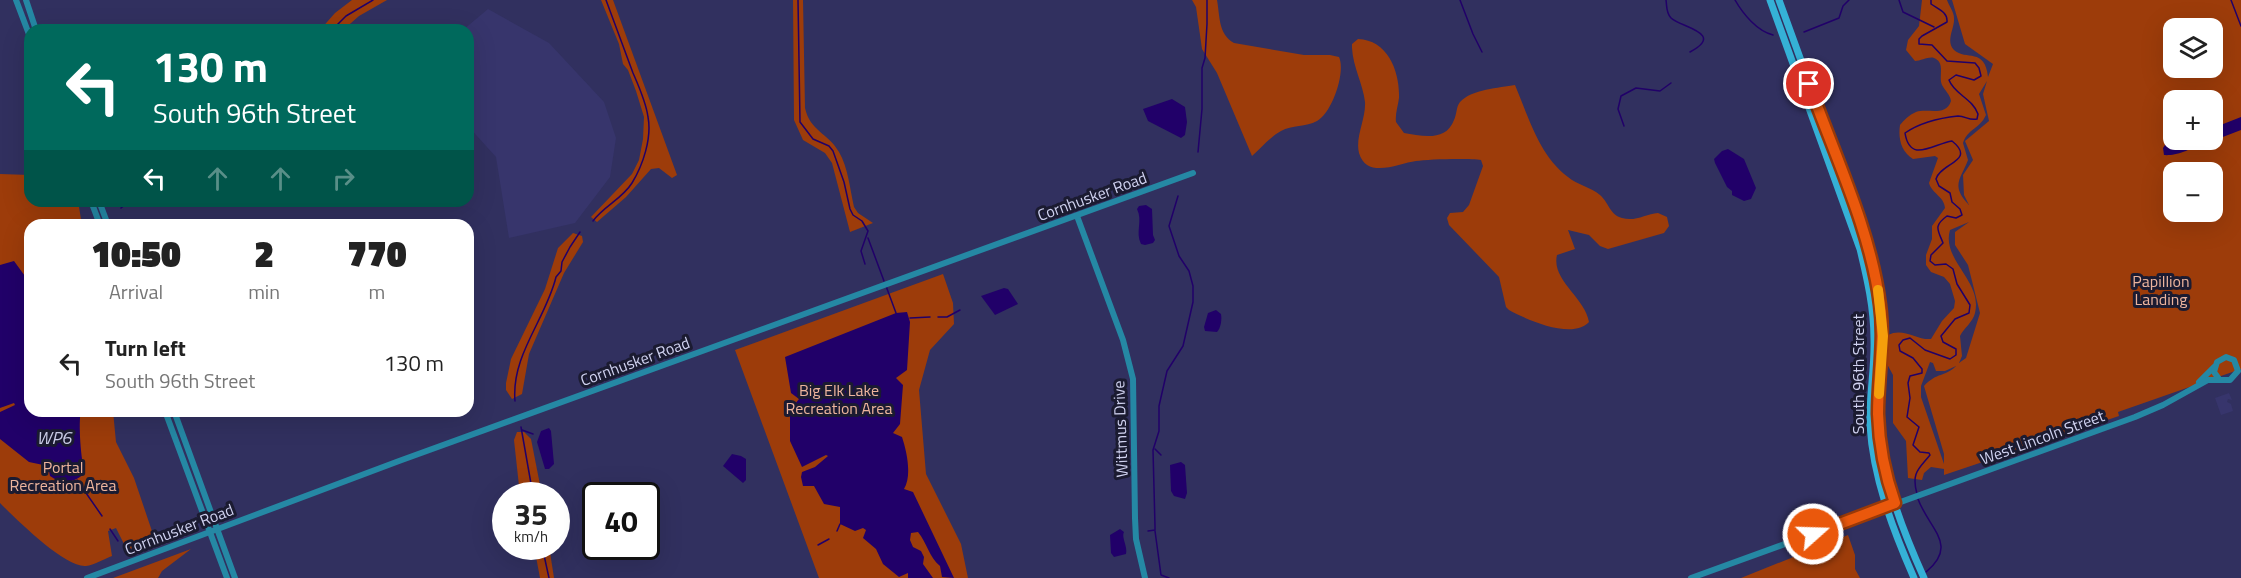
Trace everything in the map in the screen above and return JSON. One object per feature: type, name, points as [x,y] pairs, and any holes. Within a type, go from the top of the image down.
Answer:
[{"type":"main road","name":"South 96th Street","points":[[1770,0],[1860,249],[1866,273],[1874,339],[1870,390],[1871,436],[1879,480],[1914,578]]},
{"type":"main road","name":"South 96th Street","points":[[1779,0],[1867,242],[1876,273],[1883,336],[1878,415],[1886,475],[1924,578]]},
{"type":"street","points":[[16,0],[25,24]]},
{"type":"street","points":[[26,0],[34,24]]},
{"type":"street","name":"Cornhusker Road","points":[[87,578],[218,528],[1193,173]]},
{"type":"street","name":"Wittmus Drive","points":[[1077,216],[1123,340],[1133,379],[1136,539],[1145,578]]},
{"type":"street","points":[[2224,357],[2238,362],[2238,375],[2228,381],[2219,379],[2214,372],[2218,360],[2224,357]]},
{"type":"street","name":"West Lincoln Street","points":[[2194,387],[2214,367]]},
{"type":"street","name":"West Lincoln Street","points":[[1691,578],[2142,415],[2208,380],[2219,379]]},
{"type":"street","points":[[167,417],[227,578]]},
{"type":"street","points":[[176,417],[235,578]]},
{"type":"shaded area","points":[[488,9],[549,43],[604,102],[616,138],[610,177],[575,223],[509,238],[496,157],[474,133],[474,24],[470,24]]},
{"type":"shaded area","points":[[2229,393],[2232,400],[2228,399],[2227,402],[2231,404],[2233,411],[2221,415],[2215,398]]},
{"type":"green space","points":[[352,0],[387,0],[350,24],[325,24]]},
{"type":"green space","points":[[601,0],[613,0],[677,175],[672,178],[659,168],[651,169],[626,197],[597,222],[591,217],[632,174],[639,160],[644,117]]},
{"type":"green space","points":[[793,0],[803,0],[807,116],[839,152],[847,171],[854,207],[858,213],[873,223],[850,232],[832,163],[825,153],[803,140],[794,120]]},
{"type":"green space","points":[[1192,0],[1217,0],[1222,30],[1234,43],[1304,55],[1339,57],[1341,72],[1339,82],[1323,117],[1313,123],[1281,131],[1252,156],[1217,73],[1202,49],[1196,7]]},
{"type":"green space","name":"Papillion Landing","points":[[1922,0],[1947,0],[1954,18],[1951,46],[1959,53],[1979,58],[1986,68],[1988,77],[1993,64],[1965,44],[1952,0],[2241,0],[2241,369],[2118,412],[2119,416],[1944,475],[1944,469],[1931,467],[1924,473],[1922,480],[1908,478],[1906,441],[1893,423],[1893,375],[1887,364],[1888,335],[1899,332],[1931,339],[1942,321],[1954,308],[1955,301],[1950,284],[1944,277],[1931,272],[1926,265],[1926,255],[1932,239],[1932,226],[1945,208],[1929,183],[1938,158],[1935,156],[1913,159],[1903,149],[1900,140],[1900,125],[1909,116],[1921,111],[1945,109],[1951,101],[1942,85],[1941,66],[1938,60],[1930,58],[1915,61],[1906,50],[1908,40],[1919,26]],"holes":[[[1987,81],[1983,94],[1989,121],[1965,141],[1973,160],[1963,175],[1964,195],[1969,205],[1958,187],[1968,160],[1963,143],[1968,134],[1980,124],[1986,115],[1979,94]],[[1969,222],[1955,232],[1955,245],[1968,265],[1980,313],[1966,358],[1959,363],[1962,356],[1960,336],[1974,316],[1976,301],[1951,251],[1950,230]],[[1930,362],[1933,363],[1936,371],[1945,371],[1956,366],[1924,386],[1944,454],[1944,464],[1921,397],[1921,386]]]},
{"type":"green space","points":[[1358,39],[1377,45],[1390,59],[1399,88],[1396,122],[1404,133],[1439,135],[1450,127],[1460,102],[1471,94],[1515,85],[1542,147],[1549,158],[1568,177],[1600,195],[1612,212],[1618,216],[1631,219],[1658,213],[1667,217],[1669,226],[1664,233],[1608,249],[1600,246],[1589,235],[1568,230],[1575,249],[1557,255],[1556,264],[1563,281],[1581,304],[1589,322],[1582,327],[1561,329],[1527,319],[1509,310],[1506,307],[1499,277],[1449,225],[1447,218],[1450,213],[1463,212],[1469,205],[1483,166],[1481,160],[1422,160],[1384,168],[1369,166],[1363,161],[1358,147],[1365,102],[1352,48],[1352,44]]},
{"type":"green space","name":"Portal Recreation Area","points":[[0,174],[24,175],[24,207],[79,207],[81,219],[24,219],[24,417],[114,417],[116,442],[134,478],[155,540],[127,550],[116,528],[108,531],[112,556],[86,566],[77,564],[54,551],[0,503]]},
{"type":"green space","points":[[573,233],[582,236],[583,242],[564,273],[529,354],[522,394],[512,399],[506,390],[511,359],[545,289],[558,248]]},
{"type":"green space","name":"Big Elk Lake Recreation Area","points":[[943,274],[953,303],[954,324],[930,350],[919,390],[926,474],[961,544],[968,578],[819,578],[735,350]]},
{"type":"green space","points":[[517,432],[524,432],[531,439],[539,482],[519,482],[514,440]]},
{"type":"green space","points":[[1848,535],[1855,555],[1855,569],[1860,578],[1741,578]]},
{"type":"green space","points":[[191,549],[162,571],[158,578],[113,578]]},
{"type":"green space","points":[[537,560],[551,560],[554,578],[540,578]]},
{"type":"water","points":[[1172,99],[1185,107],[1187,122],[1185,135],[1181,138],[1148,121],[1143,109]]},
{"type":"water","points":[[2241,117],[2241,130],[2223,137],[2223,124]]},
{"type":"water","points":[[1728,149],[1744,159],[1756,188],[1751,199],[1744,201],[1732,195],[1732,191],[1727,187],[1715,163],[1714,159],[1722,151]]},
{"type":"water","points":[[2163,150],[2186,150],[2172,155],[2164,155]]},
{"type":"water","points":[[1146,205],[1152,209],[1155,240],[1145,245],[1139,240],[1137,209],[1139,206]]},
{"type":"water","name":"WP6","points":[[14,261],[24,275],[24,417],[81,417],[80,442],[85,473],[72,481],[63,482],[54,479],[50,476],[48,466],[29,462],[0,439],[0,412],[15,405],[14,403],[0,408],[0,265]]},
{"type":"water","points":[[1004,288],[1008,289],[1018,304],[995,315],[981,296]]},
{"type":"water","points":[[1216,310],[1221,314],[1217,332],[1205,331],[1208,313]]},
{"type":"water","points":[[907,312],[910,322],[907,370],[896,378],[903,385],[900,424],[893,433],[902,437],[907,457],[908,478],[904,489],[913,492],[954,578],[942,577],[940,566],[918,532],[911,533],[910,540],[913,547],[921,551],[924,557],[923,564],[933,578],[908,578],[908,573],[899,577],[883,564],[876,549],[863,538],[866,530],[863,528],[855,531],[840,524],[840,507],[824,504],[814,486],[803,486],[802,472],[815,467],[828,456],[802,467],[790,441],[790,410],[799,399],[791,393],[785,357],[896,313]]},
{"type":"water","points":[[549,428],[554,464],[549,469],[545,469],[537,442],[541,431]]},
{"type":"water","points":[[732,454],[746,459],[746,480],[743,483],[723,466]]},
{"type":"water","points":[[1181,462],[1185,465],[1187,493],[1185,499],[1174,496],[1171,491],[1170,465]]},
{"type":"water","points":[[1120,529],[1124,532],[1126,554],[1114,557],[1111,553],[1110,535]]},
{"type":"waterway","points":[[338,24],[346,16],[373,0]]},
{"type":"waterway","points":[[593,221],[632,183],[643,160],[649,134],[644,100],[606,0]]},
{"type":"waterway","points":[[798,0],[800,122],[813,139],[829,146],[833,151],[844,182],[850,209],[868,231],[861,251],[865,264]]},
{"type":"waterway","points":[[1198,152],[1207,0]]},
{"type":"waterway","points":[[1460,0],[1482,52]]},
{"type":"waterway","points":[[1666,0],[1667,12],[1671,18],[1702,35],[1703,40],[1700,45],[1690,52]]},
{"type":"waterway","points":[[1735,0],[1751,21],[1761,30],[1773,35]]},
{"type":"waterway","points":[[1804,32],[1839,18],[1843,6],[1849,0]]},
{"type":"waterway","points":[[1899,0],[1903,12],[1934,27]]},
{"type":"waterway","points":[[1917,494],[1916,476],[1919,468],[1930,455],[1920,452],[1913,445],[1919,427],[1907,417],[1910,398],[1908,383],[1910,376],[1922,373],[1922,369],[1913,358],[1900,351],[1899,345],[1903,340],[1910,338],[1925,350],[1950,359],[1956,355],[1956,349],[1943,342],[1941,336],[1955,319],[1969,313],[1970,305],[1957,284],[1953,269],[1946,264],[1935,265],[1930,261],[1931,255],[1943,243],[1938,231],[1940,223],[1947,216],[1956,218],[1962,215],[1960,209],[1952,202],[1950,193],[1939,186],[1936,179],[1944,169],[1959,158],[1961,153],[1952,141],[1917,150],[1912,148],[1905,133],[1924,123],[1944,118],[1958,116],[1977,119],[1976,109],[1951,85],[1949,80],[1956,75],[1974,80],[1981,76],[1975,63],[1947,61],[1932,45],[1919,44],[1922,36],[1947,22],[1944,13],[1931,4],[1931,0]]},
{"type":"waterway","points":[[2231,0],[2241,26]]},
{"type":"waterway","points":[[1624,126],[1618,109],[1621,96],[1636,88],[1660,91],[1671,83]]},
{"type":"waterway","points":[[1148,531],[1155,530],[1153,450],[1159,431],[1159,406],[1167,371],[1183,346],[1193,302],[1193,286],[1189,271],[1179,256],[1169,226],[1178,196]]},
{"type":"waterway","points":[[515,401],[518,368],[556,277],[561,271],[562,262],[580,232]]},
{"type":"waterway","points":[[868,238],[884,281]]},
{"type":"waterway","points":[[886,286],[896,313]]},
{"type":"waterway","points":[[938,317],[947,317],[960,310]]},
{"type":"waterway","points":[[910,318],[930,317]]},
{"type":"waterway","points":[[521,427],[531,482]]},
{"type":"waterway","points":[[522,430],[533,434]]},
{"type":"waterway","points":[[1155,449],[1161,455]]},
{"type":"waterway","points":[[77,480],[102,516]]},
{"type":"waterway","points":[[1918,499],[1941,545],[1936,562],[1926,572]]},
{"type":"waterway","points":[[837,531],[840,524]]},
{"type":"waterway","points":[[110,529],[118,541]]},
{"type":"waterway","points":[[1155,531],[1161,575],[1169,578]]},
{"type":"waterway","points":[[818,545],[829,539]]},
{"type":"waterway","points":[[545,560],[549,578]]},
{"type":"slow traffic","points":[[1878,290],[1883,336],[1879,394]]},
{"type":"route","points":[[1809,84],[1867,242],[1876,273],[1883,336],[1878,415],[1880,443],[1889,487],[1895,503],[1813,534]]}]
